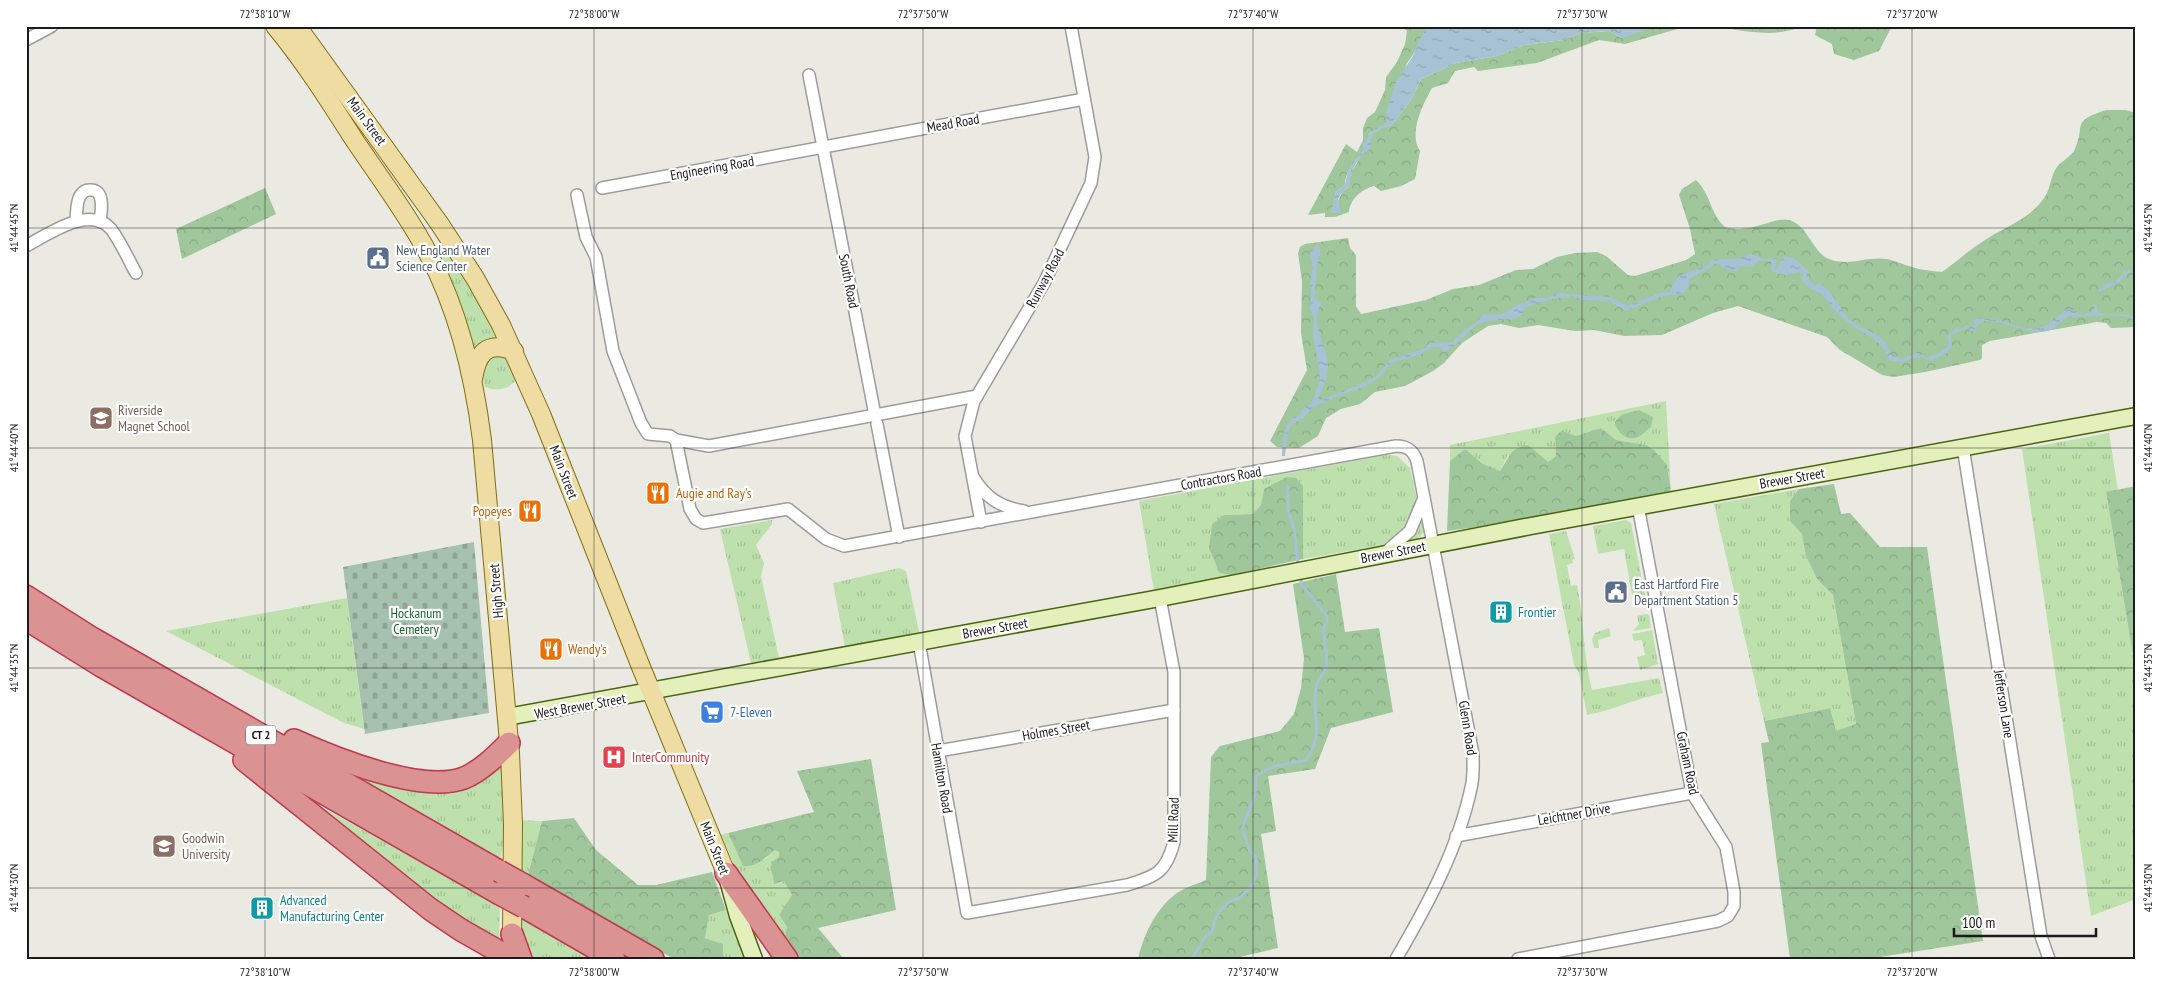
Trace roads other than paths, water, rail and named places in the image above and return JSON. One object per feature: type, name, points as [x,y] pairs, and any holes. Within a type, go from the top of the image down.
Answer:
[{"type":"highway","name":"CT 2","points":[[26,596],[86,635],[653,959]]},
{"type":"highway","name":"CT 2","points":[[26,619],[174,707],[614,959]]},
{"type":"highway","points":[[174,707],[202,732],[266,777],[430,909],[461,930],[512,959]]},
{"type":"highway","points":[[218,710],[247,719],[334,757],[385,773],[424,781],[450,781],[466,777],[484,766],[509,743]]},
{"type":"highway","points":[[726,873],[787,959]]},
{"type":"highway","points":[[512,934],[521,959]]},
{"type":"main road","name":"Main Street","points":[[297,26],[439,223],[475,278],[514,351],[726,873],[738,916],[754,959]]},
{"type":"main road","name":"Main Street","points":[[278,28],[418,234]]},
{"type":"main road","points":[[418,234],[439,223]]},
{"type":"main road","name":"High Street","points":[[418,234],[451,307],[472,381],[484,459],[509,743],[513,824],[512,959]]},
{"type":"main road","points":[[472,381],[478,360],[485,351],[496,347],[514,351]]},
{"type":"main road","name":"Brewer Street","points":[[652,691],[1160,598],[1638,506],[2136,416]]},
{"type":"main road","name":"West Brewer Street","points":[[507,717],[652,691]]},
{"type":"street","points":[[26,40],[52,26]]},
{"type":"street","name":"Runway Road","points":[[981,522],[970,473],[965,436],[976,396],[1044,283],[1091,183],[1095,157],[1071,26]]},
{"type":"street","name":"South Road","points":[[809,75],[899,537]]},
{"type":"street","name":"Mead Road","points":[[823,147],[1084,99]]},
{"type":"street","name":"Engineering Road","points":[[602,188],[823,147]]},
{"type":"street","points":[[76,220],[79,198],[84,192],[90,190],[97,192],[101,198],[100,222]]},
{"type":"street","points":[[577,195],[586,237],[596,258],[613,351],[648,434],[670,436],[676,440],[709,446],[876,419],[976,396]]},
{"type":"street","points":[[26,246],[76,220],[100,222],[107,225],[114,233],[136,273]]},
{"type":"street","name":"Contractors Road","points":[[676,440],[690,509],[696,519],[703,523],[788,510],[826,539],[844,546],[1402,446],[1415,455],[1434,544]]},
{"type":"street","name":"Jefferson Lane","points":[[1963,447],[2041,936],[2049,959]]},
{"type":"street","points":[[970,473],[994,502],[1006,508],[1033,512]]},
{"type":"street","points":[[1382,555],[1410,531],[1424,498]]},
{"type":"street","name":"Graham Road","points":[[1518,959],[1718,921],[1728,916],[1734,906],[1734,892],[1726,847],[1692,793],[1638,506]]},
{"type":"street","name":"Glenn Road","points":[[1399,958],[1433,895],[1456,836],[1472,787],[1474,754],[1434,544]]},
{"type":"street","name":"Mill Road","points":[[967,913],[1127,885],[1147,879],[1161,872],[1170,858],[1174,842],[1174,672],[1160,598]]},
{"type":"street","name":"Hamilton Road","points":[[919,642],[967,913]]},
{"type":"street","name":"Holmes Street","points":[[938,751],[1174,710]]},
{"type":"street","name":"Leichtner Drive","points":[[1456,836],[1692,793]]},
{"type":"water","points":[[1428,26],[1655,26],[1621,38],[1609,31],[1581,33],[1564,40],[1524,45],[1497,56],[1456,63],[1421,79],[1411,100],[1392,125],[1379,130],[1373,136],[1371,139],[1371,149],[1358,160],[1351,176],[1349,187],[1343,191],[1338,199],[1341,213],[1331,213],[1336,192],[1345,185],[1348,170],[1364,149],[1362,142],[1366,142],[1374,130],[1388,123],[1386,121],[1387,110],[1396,82],[1413,56],[1418,42]]},
{"type":"water","points":[[1318,244],[1321,254],[1318,261],[1314,298],[1322,303],[1318,310],[1317,318],[1327,359],[1328,372],[1318,401],[1378,375],[1389,360],[1421,350],[1430,343],[1453,342],[1485,314],[1501,315],[1519,304],[1535,298],[1548,298],[1557,293],[1610,297],[1627,306],[1659,293],[1669,292],[1678,276],[1708,265],[1711,260],[1739,258],[1751,254],[1764,259],[1777,258],[1775,269],[1777,269],[1784,256],[1794,258],[1810,273],[1807,274],[1807,278],[1815,286],[1818,283],[1828,290],[1852,321],[1880,337],[1890,353],[1902,359],[1917,353],[1929,357],[1941,352],[1949,343],[1947,336],[1958,327],[1960,330],[1966,325],[1971,327],[1975,325],[1973,320],[1992,319],[2031,329],[2048,324],[2069,308],[2082,315],[2093,311],[2098,292],[2100,289],[2108,283],[2115,282],[2124,273],[2120,268],[2125,271],[2130,270],[2131,272],[2098,295],[2097,305],[2099,313],[2127,315],[2136,318],[2136,321],[2128,317],[2112,315],[2069,316],[2051,330],[2033,332],[1993,321],[1983,321],[1971,332],[1967,328],[1951,335],[1952,346],[1947,353],[1930,361],[1920,356],[1903,362],[1890,361],[1882,346],[1844,319],[1833,309],[1821,293],[1812,290],[1805,284],[1801,279],[1803,274],[1799,272],[1785,275],[1772,272],[1771,261],[1758,261],[1751,267],[1741,266],[1737,272],[1723,268],[1719,264],[1714,264],[1712,267],[1689,279],[1689,285],[1684,293],[1660,297],[1626,311],[1610,301],[1582,300],[1571,295],[1567,298],[1555,298],[1524,308],[1521,317],[1481,323],[1443,352],[1440,347],[1431,347],[1422,354],[1391,363],[1381,376],[1366,386],[1314,407],[1303,418],[1291,425],[1287,437],[1285,456],[1282,456],[1283,437],[1287,426],[1294,417],[1300,415],[1301,410],[1310,404],[1320,378],[1313,334],[1314,318],[1310,308],[1312,262],[1309,252]]},
{"type":"waterway","points":[[1288,486],[1288,510],[1295,533],[1298,567]]},
{"type":"waterway","points":[[1192,959],[1205,937],[1212,931],[1216,917],[1223,907],[1230,901],[1240,898],[1251,887],[1256,876],[1256,857],[1250,851],[1242,829],[1255,795],[1256,776],[1272,767],[1306,760],[1315,739],[1317,730],[1315,694],[1317,684],[1327,663],[1323,628],[1327,622],[1327,616],[1302,585],[1300,575]]},
{"type":"place","name":"New England Water Science Center","points":[[378,258]]},
{"type":"place","name":"Riverside Magnet School","points":[[101,418]]},
{"type":"place","name":"Augie and Ray's","points":[[658,493]]},
{"type":"place","name":"Popeyes","points":[[530,511]]},
{"type":"place","name":"East Hartford Fire Department Station 5","points":[[1616,592]]},
{"type":"place","name":"Frontier","points":[[1501,612]]},
{"type":"place","name":"Wendy's","points":[[551,649]]},
{"type":"place","name":"7-Eleven","points":[[712,712]]},
{"type":"place","name":"InterCommunity","points":[[614,757]]},
{"type":"place","name":"Goodwin University","points":[[164,846]]},
{"type":"place","name":"Advanced Manufacturing Center","points":[[262,908]]},
{"type":"park label","name":"Hockanum Cemetery","points":[[416,622]]}]
